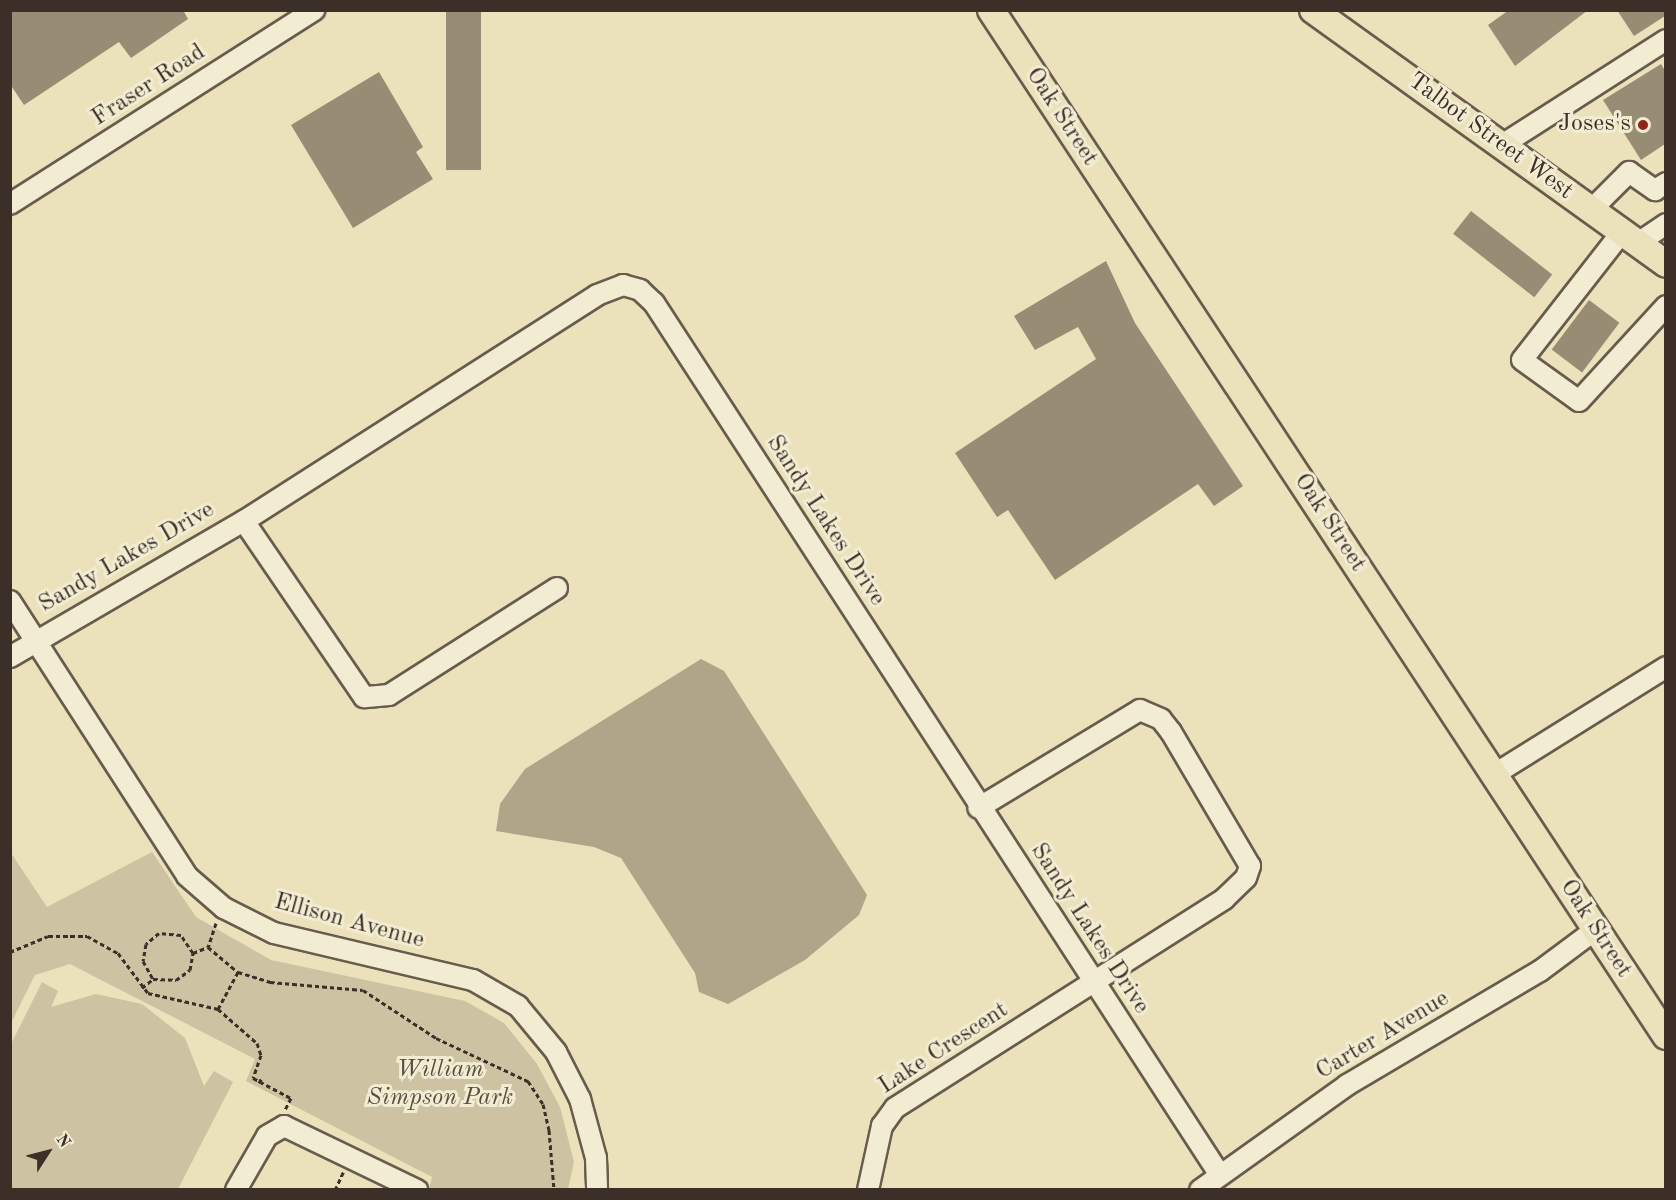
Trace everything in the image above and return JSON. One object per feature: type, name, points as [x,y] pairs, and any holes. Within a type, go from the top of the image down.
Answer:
[{"type":"main road","name":"Talbot Street West","points":[[1313,10],[1665,264]]},
{"type":"main road","name":"Oak Street","points":[[992,11],[1665,1036]]},
{"type":"street","name":"Fraser Road","points":[[10,204],[314,10]]},
{"type":"street","points":[[1502,145],[1665,40]]},
{"type":"street","points":[[1591,210],[1629,172],[1656,190],[1665,183]]},
{"type":"street","points":[[1665,224],[1630,238],[1522,360],[1580,401],[1665,306]]},
{"type":"street","name":"Sandy Lakes Drive","points":[[10,657],[35,640],[244,521],[597,295],[623,285],[640,290],[654,303],[978,808],[1218,1172]]},
{"type":"street","name":"Sandy Lakes Drive","points":[[244,521],[364,697],[389,695],[557,588]]},
{"type":"street","name":"Ellison Avenue","points":[[10,601],[187,876],[225,908],[274,933],[473,980],[518,1006],[556,1052],[580,1099],[596,1158],[597,1190]]},
{"type":"street","points":[[1495,774],[1665,667]]},
{"type":"street","name":"Lake Crescent","points":[[868,1190],[882,1126],[895,1108],[1224,899],[1246,878],[1248,855],[1171,732],[1150,712],[1130,712],[978,808]]},
{"type":"street","name":"Carter Avenue","points":[[1200,1190],[1218,1172],[1347,1085],[1540,971],[1595,930]]},
{"type":"street","points":[[236,1190],[267,1136],[284,1126],[417,1190]]},
{"type":"path","points":[[193,953],[208,947],[220,916]]},
{"type":"path","points":[[174,932],[187,939],[193,953],[184,976],[168,982],[153,978],[143,961],[151,938],[174,932]]},
{"type":"path","points":[[10,952],[48,936],[87,936],[118,953],[142,988],[158,997],[218,1009],[257,1043],[261,1055],[252,1074],[259,1083],[291,1098],[283,1114]]},
{"type":"path","points":[[208,947],[238,972],[270,982],[363,990],[436,1038],[516,1071],[543,1104],[554,1190]]},
{"type":"path","points":[[218,1009],[238,972]]},
{"type":"path","points":[[142,988],[153,978]]},
{"type":"path","points":[[259,1083],[262,1077]]},
{"type":"path","points":[[334,1190],[344,1169]]},
{"type":"green space","name":"William Simpson Park","points":[[152,852],[196,917],[271,960],[465,1001],[504,1023],[537,1064],[560,1107],[574,1162],[568,1189],[429,1189],[432,1177],[246,1081],[255,1059],[70,964],[35,975],[11,1023],[11,853],[47,907]]},
{"type":"green space","points":[[42,982],[58,991],[51,1007],[96,994],[142,1004],[185,1038],[204,1086],[214,1071],[233,1082],[178,1189],[11,1189],[11,1044]]},
{"type":"shaded area","points":[[701,659],[724,671],[867,895],[859,915],[805,960],[728,1004],[699,992],[695,973],[621,858],[594,847],[496,831],[500,804],[525,769]]},
{"type":"building","points":[[10,10],[183,10],[188,19],[131,58],[119,42],[24,105],[10,84]]},
{"type":"building","points":[[446,10],[481,10],[481,170],[446,170]]},
{"type":"building","points":[[1509,10],[1588,10],[1515,66],[1488,25]]},
{"type":"building","points":[[1617,10],[1665,10],[1665,16],[1634,36]]},
{"type":"building","points":[[1661,64],[1665,71],[1665,144],[1641,160],[1603,100]]},
{"type":"building","points":[[379,72],[423,147],[416,152],[433,179],[353,228],[291,125]]},
{"type":"building","points":[[1471,211],[1552,274],[1534,297],[1453,234]]},
{"type":"building","points":[[1106,261],[1135,323],[1243,486],[1214,506],[1198,484],[1055,580],[1008,510],[997,517],[955,453],[1096,359],[1078,327],[1035,350],[1014,316]]},
{"type":"building","points":[[1589,300],[1619,323],[1582,372],[1552,350]]},
{"type":"place","name":"Joses's","points":[[1643,125]]}]
